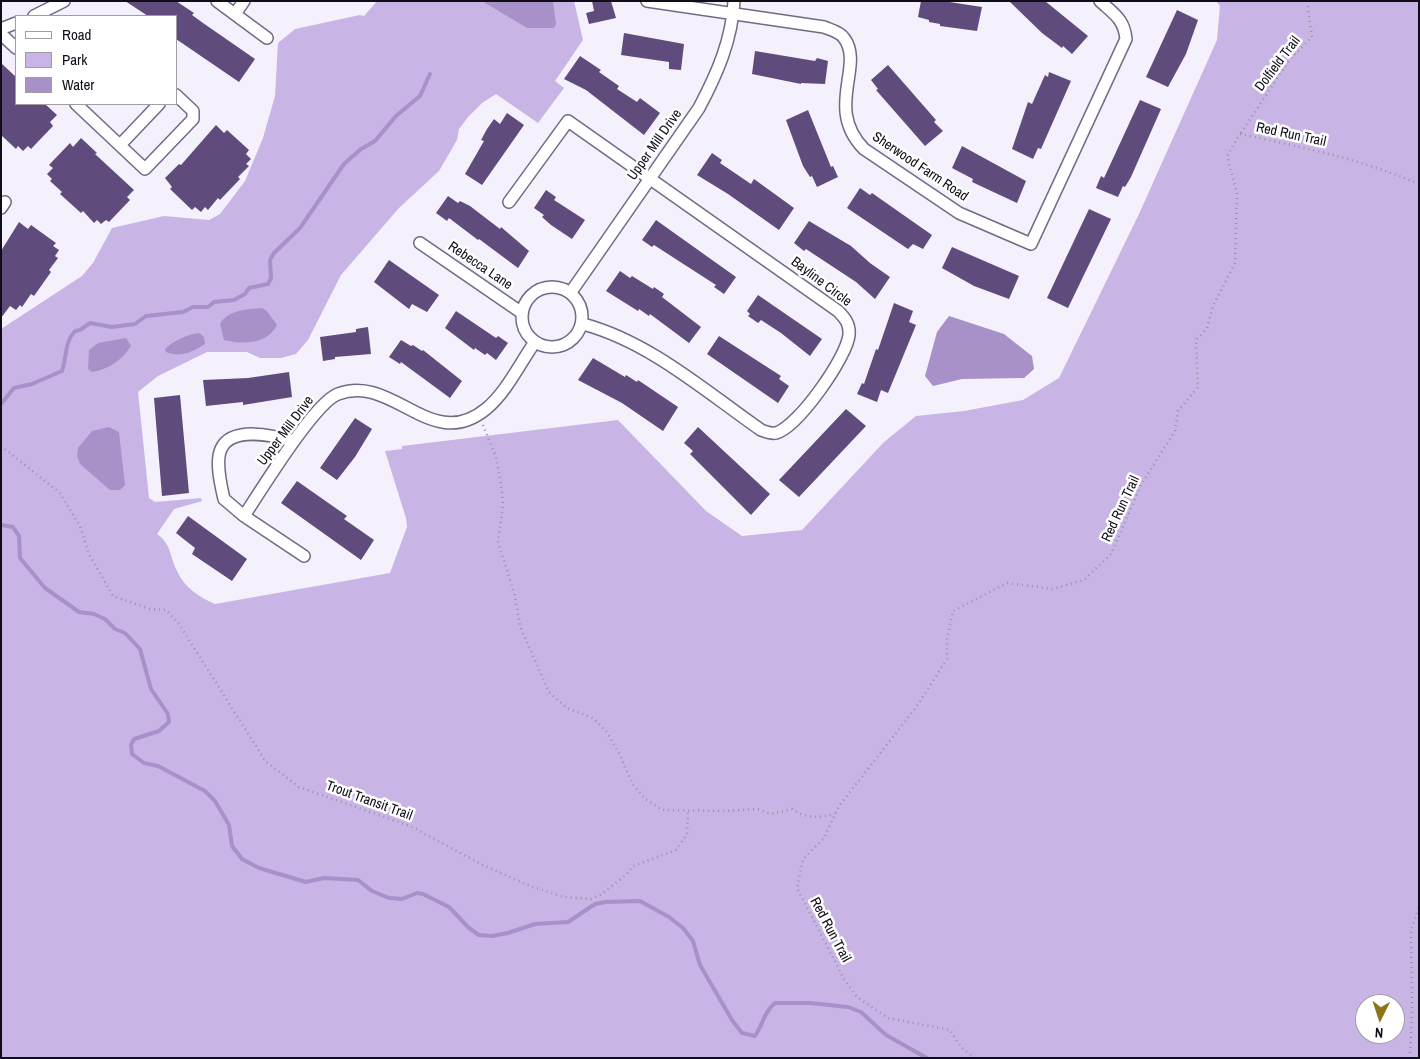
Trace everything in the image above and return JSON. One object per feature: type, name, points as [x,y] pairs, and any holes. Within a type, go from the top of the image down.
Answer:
[{"type":"street","points":[[36,15],[64,1]]},
{"type":"street","points":[[217,1],[268,38]]},
{"type":"street","points":[[235,14],[244,1]]},
{"type":"street","points":[[647,1],[681,4],[733,15]]},
{"type":"street","name":"Upper Mill Drive","points":[[571,292],[699,108],[715,78],[727,43],[734,1]]},
{"type":"street","name":"Sherwood Farm Road","points":[[733,15],[824,27],[844,38],[849,50],[850,61],[845,114],[854,139],[864,149],[959,212],[1031,244],[1126,39],[1125,27],[1119,18],[1100,1]]},
{"type":"street","points":[[1,29],[15,23]]},
{"type":"street","points":[[1,34],[15,47]]},
{"type":"street","points":[[77,105],[145,169],[193,118],[193,111],[178,97]]},
{"type":"street","points":[[120,145],[158,105]]},
{"type":"street","name":"Bayline Circle","points":[[508,202],[568,121],[838,311],[846,319],[849,335],[844,351],[833,371],[804,412],[784,429],[776,433],[770,433],[761,430],[653,355],[622,337],[582,324]]},
{"type":"street","name":"Rebecca Lane","points":[[420,243],[522,313]]},
{"type":"street","points":[[551,286],[571,292],[581,306],[582,324],[572,340],[564,346],[544,346],[535,342],[524,329],[522,313],[525,303],[540,288],[551,286]]},
{"type":"street","name":"Upper Mill Drive","points":[[244,516],[294,442],[325,402],[336,394],[350,391],[377,392],[410,411],[441,422],[459,422],[478,415],[496,399],[535,342]]},
{"type":"street","points":[[294,442],[266,434],[228,440],[221,449],[219,460],[224,499],[244,516],[304,556]]},
{"type":"path","name":"Dolfield Trail","points":[[1240,134],[1290,59],[1312,37],[1307,1]]},
{"type":"path","name":"Red Run Trail","points":[[975,1058],[962,1048],[950,1030],[888,1018],[857,997],[844,979],[797,888],[803,859],[824,838],[836,814],[872,762],[917,706],[947,658],[953,611],[1007,583],[1053,589],[1084,580],[1111,554],[1141,485],[1175,431],[1178,411],[1198,387],[1196,340],[1207,328],[1213,306],[1235,263],[1237,193],[1227,156],[1240,134],[1337,155],[1386,170],[1419,184]]},
{"type":"path","points":[[478,415],[496,458],[503,505],[498,542],[514,596],[520,626],[549,692],[566,708],[593,718],[606,731],[619,752],[632,783],[645,799],[664,810],[688,809],[710,811],[757,808],[771,814],[792,809],[802,815],[818,818],[836,814]]},
{"type":"path","name":"Trout Transit Trail","points":[[1,446],[59,492],[80,526],[89,554],[113,596],[150,609],[166,610],[179,624],[266,762],[299,787],[410,826],[483,865],[530,886],[564,897],[591,899],[602,894],[627,874],[633,866],[676,850],[687,834],[688,809]]},
{"type":"path","points":[[1410,1058],[1412,1006],[1411,931],[1419,907]]},
{"type":"green space","points":[[377,1],[574,1],[583,40],[555,81],[564,88],[538,123],[496,94],[482,103],[468,117],[459,129],[457,140],[439,171],[399,208],[341,275],[308,340],[296,354],[281,358],[260,358],[247,352],[207,352],[158,376],[138,392],[149,498],[155,502],[201,498],[202,501],[174,509],[157,534],[168,546],[174,565],[188,587],[215,604],[390,573],[407,527],[406,518],[385,451],[402,449],[402,446],[618,420],[706,511],[742,536],[802,530],[884,442],[916,416],[964,411],[1023,400],[1059,378],[1139,214],[1217,40],[1220,6],[1216,1],[1419,1],[1419,1058],[1,1058],[1,329],[82,276],[93,263],[112,228],[164,216],[209,220],[220,214],[245,181],[263,138],[275,96],[278,43],[295,29],[360,15],[364,16]]},
{"type":"water","points":[[482,1],[553,1],[556,24],[554,28],[527,28]]},
{"type":"water","points":[[262,308],[267,311],[277,325],[273,331],[254,342],[231,342],[224,340],[220,324],[223,319],[238,311]]},
{"type":"water","points":[[949,316],[1004,334],[1032,356],[1034,369],[1024,378],[962,379],[933,386],[925,376],[937,332]]},
{"type":"water","points":[[199,333],[204,337],[205,344],[200,347],[191,352],[181,354],[166,352],[165,349],[176,341]]},
{"type":"water","points":[[126,338],[131,346],[119,360],[98,371],[92,372],[88,369],[89,350],[98,343]]},
{"type":"water","points":[[109,427],[119,432],[125,485],[120,490],[110,490],[80,464],[77,456],[78,448],[92,431]]},
{"type":"building","points":[[125,1],[176,1],[194,13],[192,15],[255,59],[239,82],[178,40],[178,15],[146,15]]},
{"type":"building","points":[[592,1],[611,1],[616,18],[589,24],[586,13],[594,11]]},
{"type":"building","points":[[921,1],[943,1],[982,7],[977,31],[940,26],[940,24],[918,17]]},
{"type":"building","points":[[1009,1],[1045,1],[1088,36],[1072,54],[1042,33]]},
{"type":"building","points":[[1177,10],[1198,20],[1186,54],[1168,87],[1146,77]]},
{"type":"building","points":[[624,33],[684,44],[681,70],[669,69],[669,62],[621,55]]},
{"type":"building","points":[[755,51],[815,61],[817,58],[828,61],[825,84],[801,84],[752,74]]},
{"type":"building","points":[[580,56],[601,70],[599,72],[619,86],[617,89],[637,102],[640,98],[660,113],[644,135],[586,90],[564,79]]},
{"type":"building","points":[[1,63],[15,76],[15,105],[46,105],[57,115],[50,122],[53,126],[31,149],[28,146],[23,151],[18,146],[16,149],[1,135]]},
{"type":"building","points":[[888,65],[936,120],[934,122],[943,131],[925,146],[876,90],[878,89],[871,80]]},
{"type":"building","points":[[1049,72],[1071,81],[1041,149],[1038,148],[1033,159],[1012,149],[1028,102],[1032,104],[1045,75],[1048,77]]},
{"type":"building","points":[[1140,100],[1161,109],[1131,177],[1125,187],[1123,186],[1118,197],[1096,188],[1101,176],[1104,178]]},
{"type":"building","points":[[808,110],[831,167],[833,166],[838,177],[817,187],[812,176],[810,177],[803,166],[786,120]]},
{"type":"building","points":[[507,113],[524,125],[482,185],[465,174],[484,141],[481,140],[487,129],[494,119],[500,124]]},
{"type":"building","points":[[216,125],[224,133],[227,130],[249,150],[246,154],[251,159],[246,164],[249,166],[238,177],[240,179],[220,200],[218,198],[208,210],[205,207],[201,212],[195,207],[192,210],[170,189],[172,187],[165,178],[179,164],[181,165]]},
{"type":"building","points":[[81,138],[97,153],[95,154],[134,190],[127,197],[130,200],[109,222],[106,220],[101,224],[97,220],[94,223],[83,211],[81,213],[60,194],[62,192],[50,181],[52,179],[47,174],[53,168],[49,165],[70,143],[73,147]]},
{"type":"building","points":[[962,146],[1026,181],[1017,203],[972,182],[973,179],[952,168]]},
{"type":"building","points":[[712,153],[722,160],[720,163],[751,184],[754,179],[794,208],[779,230],[697,175]]},
{"type":"building","points":[[860,188],[870,195],[872,193],[932,235],[923,249],[913,244],[908,249],[847,208]]},
{"type":"building","points":[[546,190],[556,197],[554,200],[585,220],[572,239],[551,225],[542,217],[544,215],[534,208]]},
{"type":"building","points":[[448,196],[458,203],[460,201],[470,206],[500,229],[501,227],[529,251],[518,268],[449,218],[447,221],[436,213]]},
{"type":"building","points":[[1089,209],[1111,219],[1068,308],[1047,298]]},
{"type":"building","points":[[656,220],[736,277],[724,294],[714,287],[716,285],[654,245],[652,247],[642,240]]},
{"type":"building","points":[[809,221],[851,246],[890,277],[875,299],[856,282],[794,243]]},
{"type":"building","points":[[19,222],[28,229],[31,225],[56,243],[53,246],[59,250],[55,256],[58,258],[49,270],[51,272],[34,296],[31,294],[22,307],[20,305],[16,310],[10,306],[1,318],[1,251]]},
{"type":"building","points":[[952,247],[1019,276],[1009,299],[974,286],[942,268]]},
{"type":"building","points":[[389,260],[439,295],[427,312],[412,304],[409,309],[374,282]]},
{"type":"building","points":[[620,271],[653,289],[654,287],[664,294],[662,297],[701,327],[689,343],[650,314],[649,316],[639,309],[638,311],[606,291]]},
{"type":"building","points":[[758,295],[822,339],[810,356],[761,320],[758,323],[748,316],[750,314],[747,311]]},
{"type":"building","points":[[894,303],[913,311],[909,322],[916,325],[888,393],[881,390],[877,402],[857,394],[862,383],[864,384],[876,349],[878,350]]},
{"type":"building","points":[[456,311],[496,338],[498,336],[508,343],[496,360],[487,353],[485,355],[475,348],[474,350],[445,328]]},
{"type":"building","points":[[368,327],[371,354],[335,357],[335,359],[323,361],[320,337],[356,332],[356,329]]},
{"type":"building","points":[[719,336],[781,376],[779,379],[789,386],[778,403],[707,354]]},
{"type":"building","points":[[401,340],[423,350],[462,381],[450,398],[401,362],[400,364],[389,357]]},
{"type":"building","points":[[593,358],[625,377],[626,375],[637,382],[638,380],[678,407],[663,431],[622,403],[578,380]]},
{"type":"building","points":[[289,372],[292,397],[243,405],[243,402],[206,406],[203,380],[248,378]]},
{"type":"building","points":[[180,395],[189,493],[162,496],[154,398]]},
{"type":"building","points":[[846,409],[866,426],[799,497],[779,480]]},
{"type":"building","points":[[355,418],[372,429],[355,457],[337,480],[320,468]]},
{"type":"building","points":[[698,427],[770,494],[751,515],[690,454],[693,451],[684,443]]},
{"type":"building","points":[[297,481],[347,516],[344,519],[374,540],[361,560],[281,503]]},
{"type":"building","points":[[188,516],[247,559],[232,581],[192,554],[195,548],[176,533]]},
{"type":"waterway","points":[[1,404],[14,388],[32,384],[62,371],[67,345],[71,336],[75,331],[90,323],[112,327],[135,324],[146,316],[183,312],[193,307],[208,307],[214,302],[234,300],[245,294],[249,288],[268,284],[271,278],[270,260],[274,253],[300,228],[344,164],[361,149],[375,141],[396,116],[420,96],[430,74]]},
{"type":"waterway","points":[[1,525],[13,527],[19,536],[20,558],[45,588],[79,612],[94,614],[105,619],[115,629],[125,633],[140,649],[151,689],[168,714],[169,722],[159,731],[134,739],[131,745],[132,754],[144,763],[158,766],[205,791],[215,801],[229,825],[232,846],[242,859],[259,868],[306,882],[324,878],[358,880],[372,891],[389,898],[402,899],[417,893],[423,894],[449,907],[469,928],[479,935],[492,936],[535,924],[568,922],[595,904],[640,901],[669,917],[683,928],[693,941],[700,965],[732,1020],[742,1033],[755,1036],[766,1014],[775,1003],[810,1003],[848,1007],[861,1012],[886,1035],[927,1058]]}]
